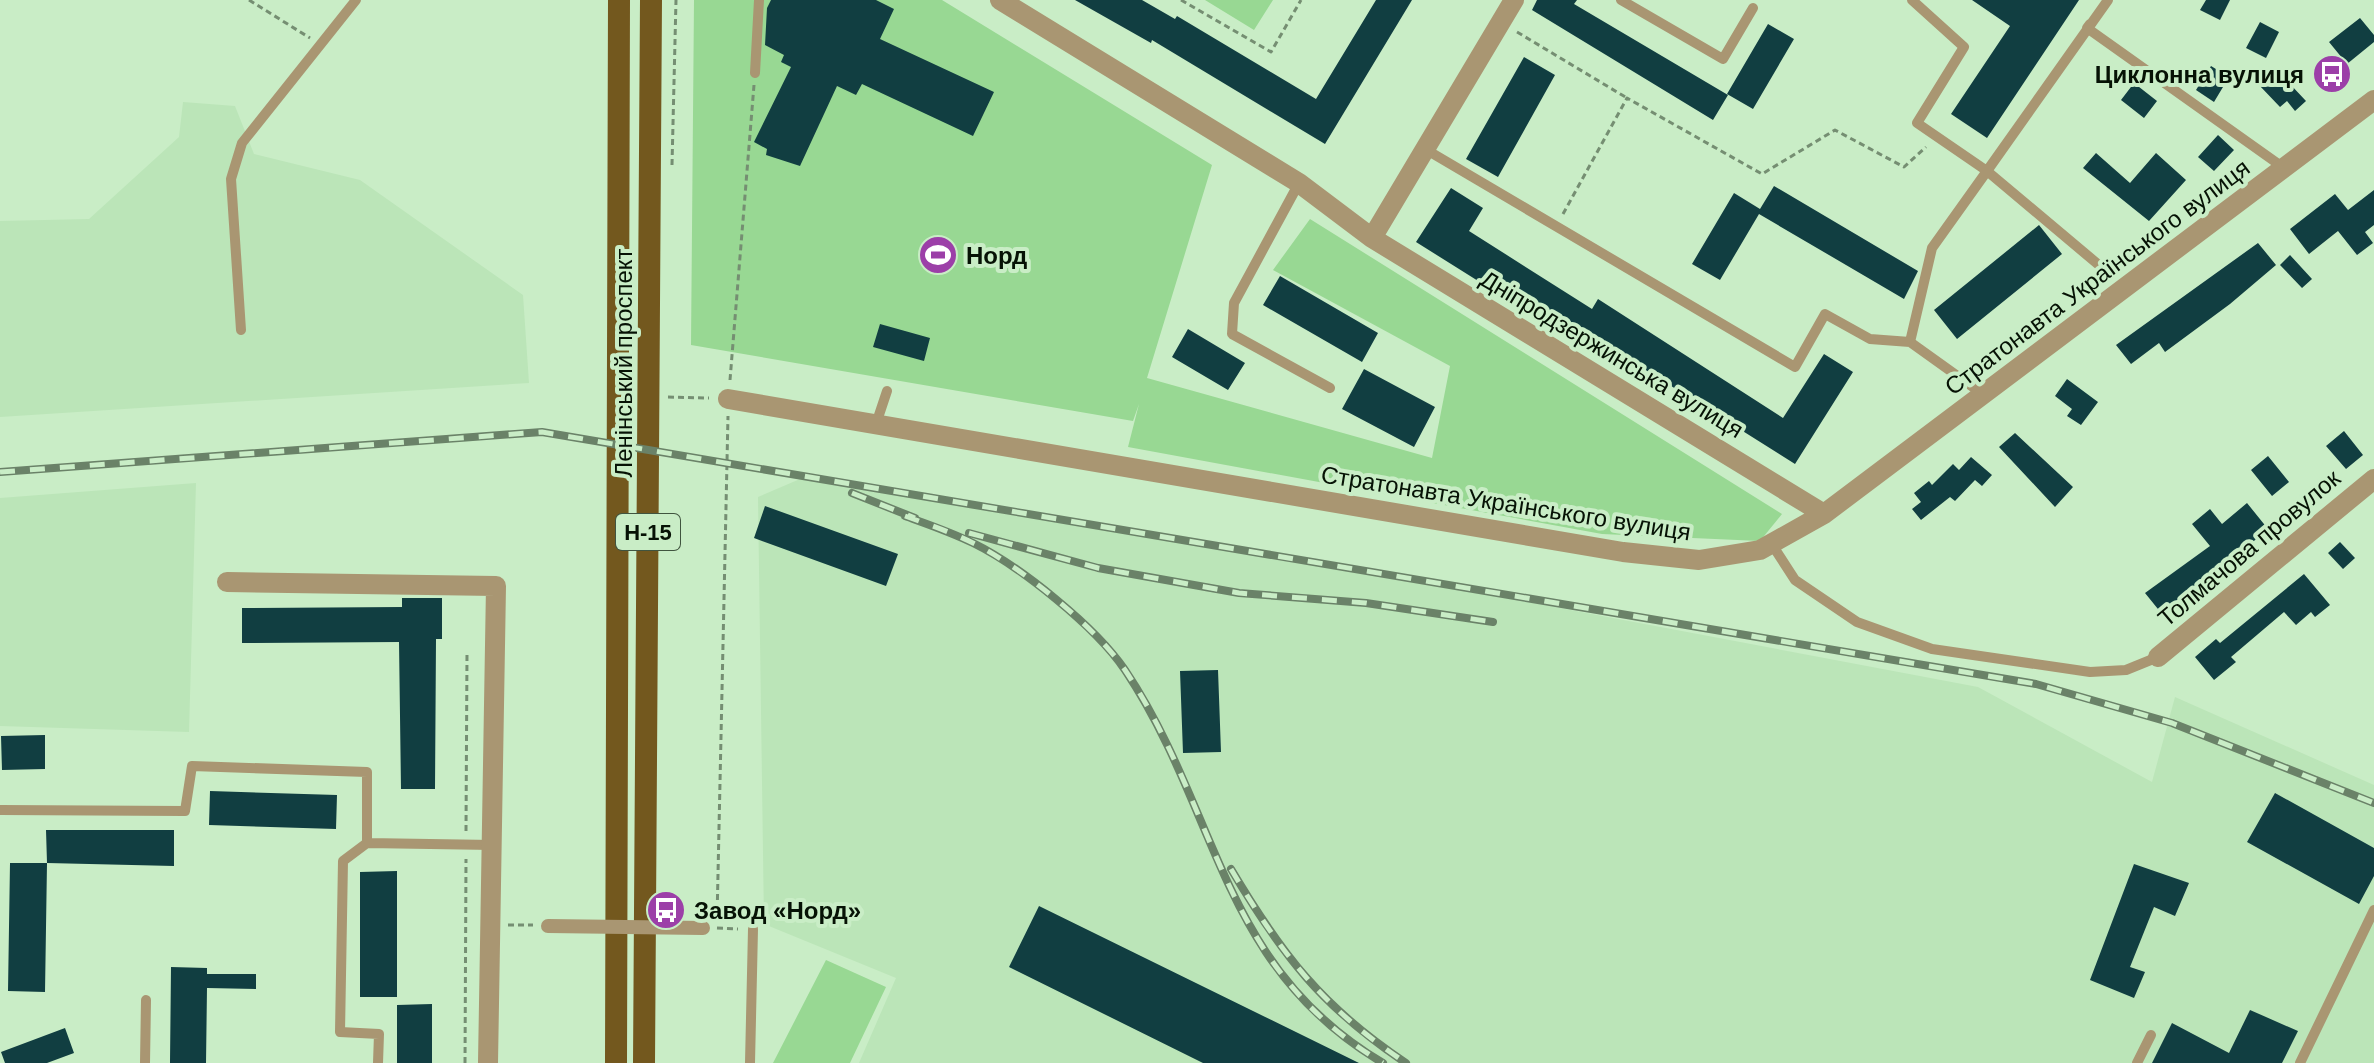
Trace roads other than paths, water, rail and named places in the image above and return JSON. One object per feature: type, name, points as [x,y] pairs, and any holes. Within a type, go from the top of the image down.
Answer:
[{"type":"main road","name":"Ленінський проспект","points":[[616,1063],[619,0]]},
{"type":"main road","name":"Ленінський проспект","points":[[644,1063],[651,0]]},
{"type":"street","name":"Дніпродзержинська вулиця","points":[[1000,0],[1299,183],[1372,238],[1824,514]]},
{"type":"street","points":[[1372,238],[1514,0]]},
{"type":"street","name":"Стратонавта Українського вулиця","points":[[728,399],[1623,552],[1699,560],[1760,550],[1824,514],[1985,396],[2374,100]]},
{"type":"street","name":"Толмачова провулок","points":[[2158,657],[2374,479]]},
{"type":"street","points":[[227,582],[496,586],[488,1063]]},
{"type":"street","points":[[548,926],[703,928]]},
{"type":"lane","points":[[241,330],[231,179],[247,135],[356,0]]},
{"type":"lane","points":[[755,73],[759,0]]},
{"type":"lane","points":[[1621,0],[1723,59],[1753,8]]},
{"type":"lane","points":[[1912,0],[1964,47],[1917,123],[1987,171],[2106,271]]},
{"type":"lane","points":[[1910,342],[1932,248],[2108,0]]},
{"type":"lane","points":[[2087,28],[2284,168]]},
{"type":"lane","points":[[1425,149],[1795,367],[1825,314],[1870,339],[1910,342],[1985,396]]},
{"type":"lane","points":[[1299,183],[1234,303],[1232,334],[1330,388]]},
{"type":"lane","points":[[876,424],[887,391]]},
{"type":"lane","points":[[1771,543],[1795,580],[1857,622],[1932,649],[2090,672],[2126,670],[2158,657]]},
{"type":"lane","points":[[0,810],[185,811],[192,766],[367,772],[367,843]]},
{"type":"lane","points":[[378,1063],[379,1034],[340,1032],[343,861],[367,843],[493,845]]},
{"type":"lane","points":[[2300,1063],[2374,910]]},
{"type":"lane","points":[[750,1063],[753,929]]},
{"type":"lane","points":[[145,1063],[146,1000]]},
{"type":"lane","points":[[2137,1063],[2151,1035]]},
{"type":"railway","points":[[0,472],[542,432],[2036,684],[2172,723],[2374,803]]},
{"type":"railway","points":[[852,493],[915,518]]},
{"type":"railway","points":[[905,516],[965,539],[1012,566],[1077,617],[1112,653],[1157,724],[1228,883],[1254,933],[1287,981],[1329,1024],[1383,1063]]},
{"type":"railway","points":[[969,533],[1098,568],[1239,593],[1366,603],[1493,622]]},
{"type":"railway","points":[[1231,869],[1268,928],[1306,977],[1350,1021],[1406,1063]]},
{"type":"place","name":"Циклонна вулиця","points":[[2332,74]]},
{"type":"place","name":"Норд","points":[[938,255]]},
{"type":"place","name":"Завод «Норд»","points":[[666,910]]}]
